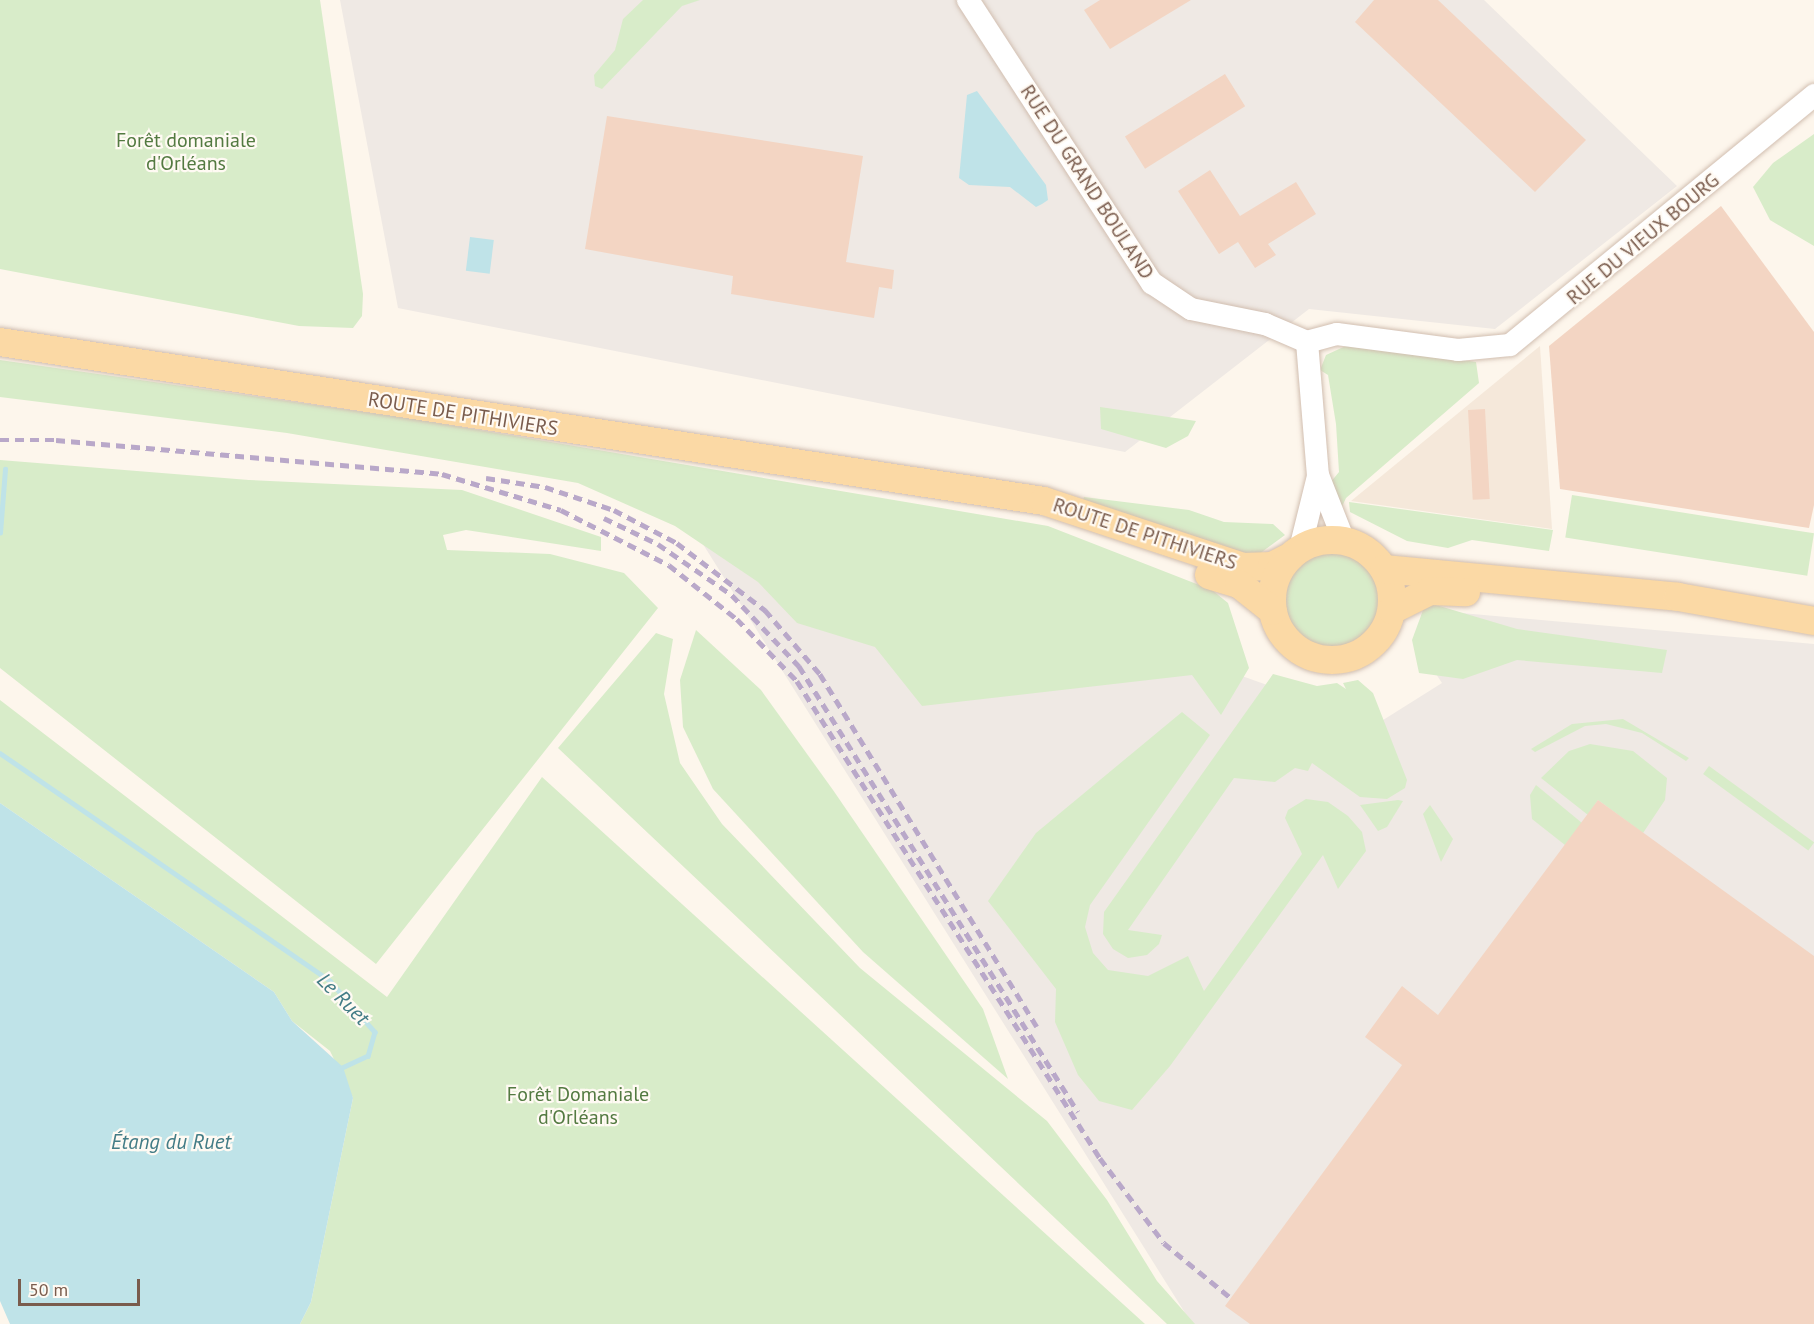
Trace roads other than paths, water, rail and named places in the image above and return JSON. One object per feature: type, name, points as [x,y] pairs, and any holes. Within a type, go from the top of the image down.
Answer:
[{"type":"main road","name":"ROUTE DE PITHIVIERS","points":[[0,342],[1068,506],[1168,546],[1243,567],[1272,566],[1295,553]]},
{"type":"main road","name":"ROUTE DE PITHIVIERS","points":[[927,485],[1060,521],[1162,561],[1239,584],[1273,611]]},
{"type":"main road","points":[[1321,541],[1344,541],[1367,551],[1384,569],[1392,610],[1384,632],[1366,651],[1330,661],[1307,655],[1288,642],[1273,611],[1275,582],[1295,553],[1321,541]]},
{"type":"main road","points":[[1384,569],[1678,597],[1722,607],[1814,621]]},
{"type":"main road","points":[[1392,610],[1438,590],[1573,606],[1722,607]]},
{"type":"street","name":"RUE DU GRAND BOULAND","points":[[968,0],[1152,282],[1191,309],[1265,324],[1307,342]]},
{"type":"street","name":"RUE DU VIEUX BOURG","points":[[1307,342],[1337,334],[1486,352],[1534,329],[1814,96]]},
{"type":"street","points":[[1307,342],[1318,475],[1344,541]]},
{"type":"street","points":[[1295,553],[1318,475]]},
{"type":"water","points":[[977,91],[1046,185],[1048,200],[1042,204],[1036,207],[1010,187],[969,185],[959,178],[967,95]]},
{"type":"water","points":[[470,237],[494,240],[490,274],[466,271]]},
{"type":"water","name":"Étang du Ruet","points":[[0,803],[274,992],[292,1021],[343,1067],[353,1098],[311,1302],[300,1324],[10,1324],[0,1301]]},
{"type":"waterway","name":"Le Ruet","points":[[0,533],[5,469]]},
{"type":"waterway","name":"Le Ruet","points":[[0,753],[330,981],[375,1032],[368,1056],[340,1069]]},
{"type":"railway","points":[[0,440],[56,440],[442,474],[561,510],[669,565],[737,619],[797,681],[1100,1158],[1164,1243],[1231,1298]]},
{"type":"railway","points":[[486,478],[545,487],[614,510],[677,543],[765,610],[820,674],[1037,1027]]},
{"type":"railway","points":[[604,518],[658,544],[732,595],[799,666],[1078,1112]]},
{"type":"park label","name":"Forêt domaniale d'Orléans","points":[[186,152]]},
{"type":"park label","name":"Forêt Domaniale d'Orléans","points":[[578,1106]]}]
